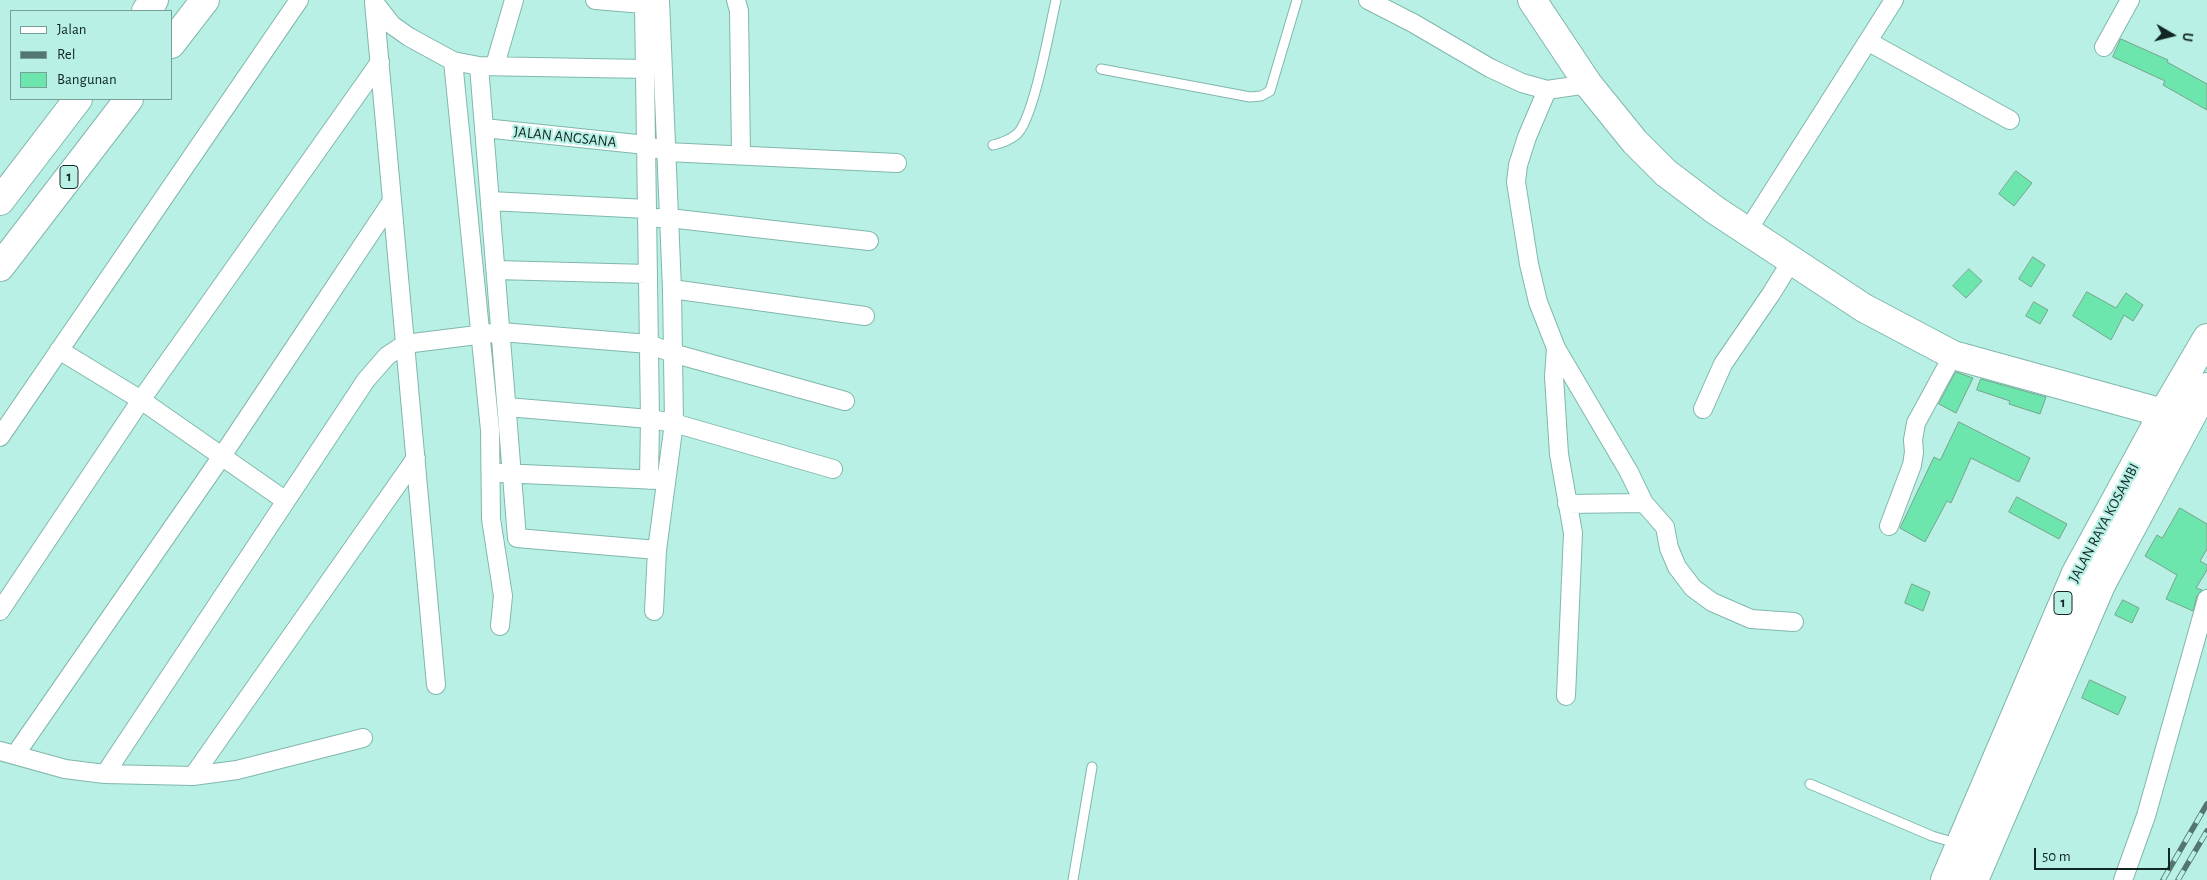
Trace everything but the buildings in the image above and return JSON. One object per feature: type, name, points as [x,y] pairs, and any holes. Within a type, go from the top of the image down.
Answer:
[{"type":"main road","points":[[172,43],[206,0]]},
{"type":"main road","points":[[1532,0],[1588,84],[1635,142],[1666,173],[1715,210],[1864,308],[1953,355],[2163,413]]},
{"type":"main road","points":[[0,201],[77,100]]},
{"type":"main road","name":"1","points":[[3,265],[129,100]]},
{"type":"main road","name":"JALAN RAYA KOSAMBI","points":[[1945,880],[1962,844],[2076,573],[2163,413],[2207,338]]},
{"type":"main road","name":"JALAN RAYA KOSAMBI","points":[[1974,880],[2101,585],[2207,387]]},
{"type":"street","points":[[0,437],[299,0]]},
{"type":"street","points":[[514,0],[487,65],[484,128],[517,538],[657,550]]},
{"type":"street","points":[[595,0],[655,2]]},
{"type":"street","points":[[736,0],[739,11],[740,155]]},
{"type":"street","points":[[1368,0],[1413,23],[1490,68],[1522,83],[1547,90],[1588,84]]},
{"type":"street","points":[[1748,230],[1894,0]]},
{"type":"street","points":[[2104,48],[2130,0]]},
{"type":"street","points":[[373,1],[392,24],[408,38],[453,61],[487,65],[645,69]]},
{"type":"street","points":[[373,1],[436,685]]},
{"type":"street","points":[[649,480],[650,419],[645,69],[655,2]]},
{"type":"street","points":[[654,611],[657,550],[674,423],[667,152],[655,2]]},
{"type":"street","points":[[1869,42],[2010,120]]},
{"type":"street","points":[[453,61],[490,430],[491,519],[503,596],[500,626]]},
{"type":"street","points":[[0,611],[141,400],[380,62]]},
{"type":"street","points":[[1547,90],[1527,137],[1518,165],[1516,182],[1529,264],[1538,302],[1556,348],[1630,472],[1644,503],[1666,527],[1669,548],[1677,567],[1693,588],[1712,602],[1751,619],[1794,622]]},
{"type":"street","name":"JALAN ANGSANA","points":[[484,128],[646,145],[667,152],[897,163]]},
{"type":"street","points":[[463,165],[487,164]]},
{"type":"street","points":[[363,738],[237,770],[193,776],[105,774],[64,769],[8,753],[222,456],[392,201]]},
{"type":"street","points":[[490,201],[647,214],[869,241]]},
{"type":"street","points":[[1703,409],[1723,364],[1792,260]]},
{"type":"street","points":[[496,270],[648,274]]},
{"type":"street","points":[[672,289],[864,316]]},
{"type":"street","points":[[105,774],[366,380],[387,356],[405,344],[501,332],[649,344],[672,353],[845,401]]},
{"type":"street","points":[[1556,348],[1555,399],[1559,454],[1573,533],[1566,696]]},
{"type":"street","points":[[60,350],[141,400],[286,501]]},
{"type":"street","points":[[1889,526],[1912,465],[1914,452],[1912,440],[1916,423],[1953,355]]},
{"type":"street","points":[[507,407],[650,419],[674,423],[833,469]]},
{"type":"street","points":[[193,776],[416,458]]},
{"type":"street","points":[[491,472],[667,480]]},
{"type":"street","points":[[1567,504],[1644,503]]},
{"type":"street","points":[[2123,880],[2146,816],[2207,598]]},
{"type":"lane","points":[[993,146],[1008,140],[1018,133],[1026,119],[1056,0]]},
{"type":"lane","points":[[1101,69],[1250,96],[1261,96],[1270,91],[1276,76],[1297,0]]},
{"type":"lane","points":[[1073,880],[1092,767]]},
{"type":"lane","points":[[1810,784],[1932,836],[1962,844]]},
{"type":"railway","points":[[2163,880],[2207,804]]},
{"type":"railway","points":[[2178,880],[2207,831]]}]
